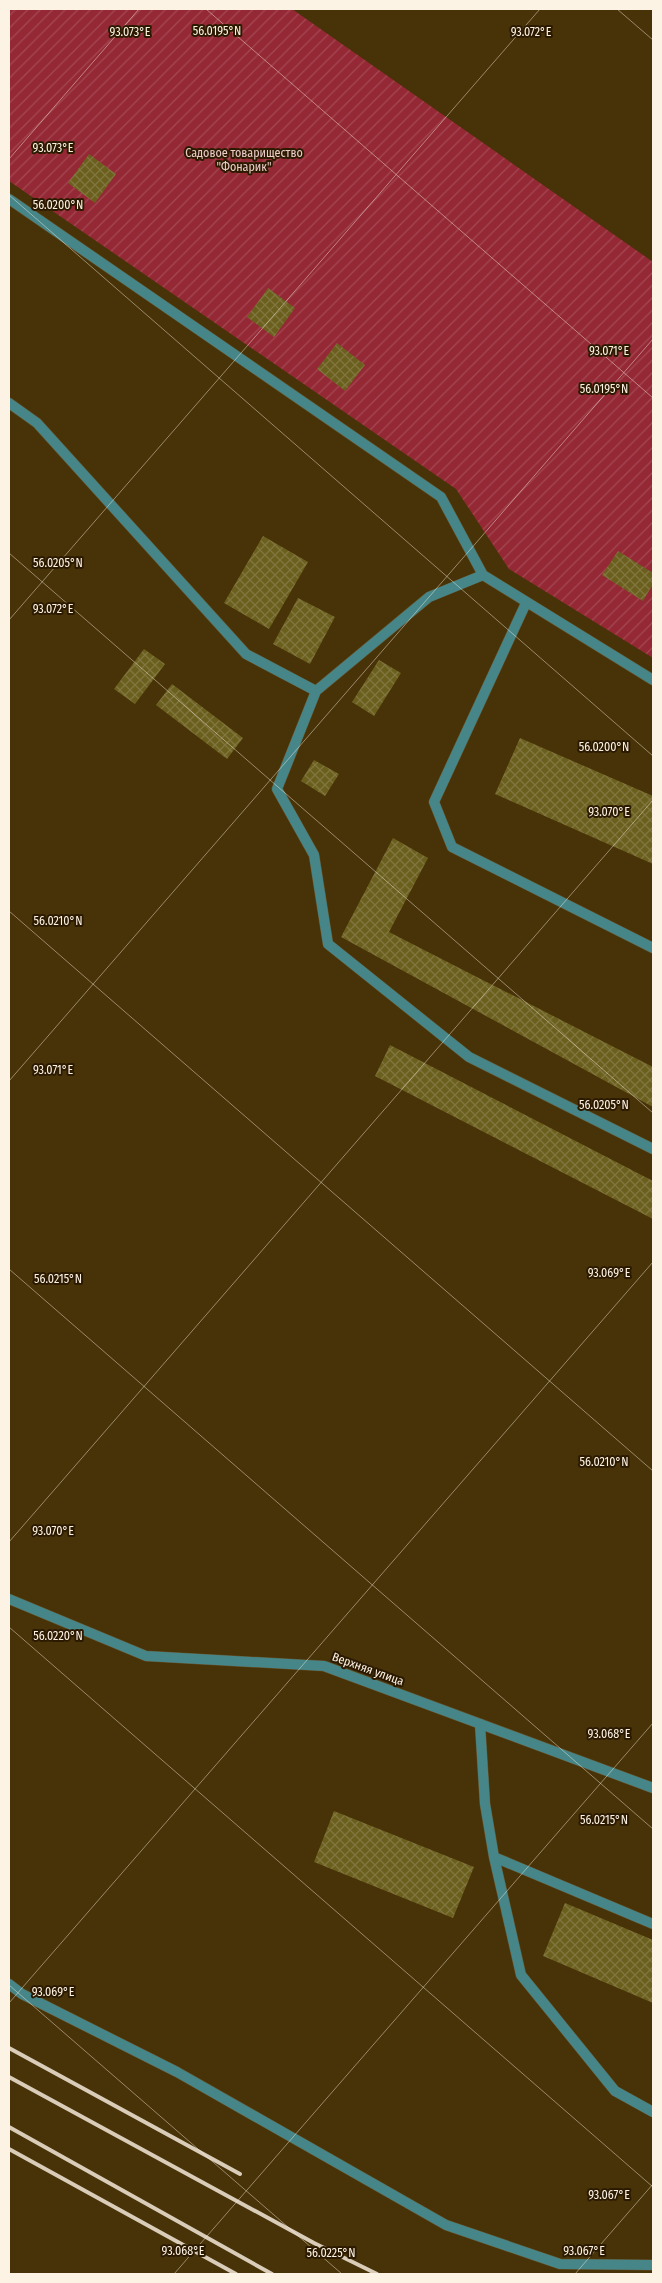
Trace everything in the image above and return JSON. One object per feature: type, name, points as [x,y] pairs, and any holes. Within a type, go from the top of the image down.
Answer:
[{"type":"street","points":[[9,199],[440,497],[483,574],[526,603],[653,680]]},
{"type":"street","points":[[9,403],[37,424],[246,654],[316,691]]},
{"type":"street","points":[[483,574],[428,597],[316,691],[277,789],[314,855],[328,944],[469,1057],[653,1149]]},
{"type":"street","points":[[526,603],[434,802],[452,847],[653,948]]},
{"type":"street","name":"Верхняя улица","points":[[9,1599],[146,1656],[324,1666],[653,1788]]},
{"type":"street","points":[[480,1724],[485,1804],[494,1857],[521,1975],[615,2091],[653,2112]]},
{"type":"street","points":[[494,1857],[653,1924]]},
{"type":"street","points":[[9,1984],[22,1994],[177,2072],[446,2225],[560,2264],[653,2266]]},
{"type":"green space","name":"Садовое товарищество \"Фонарик\"","points":[[9,9],[292,9],[653,262],[653,658],[509,569],[456,489],[9,181]]},
{"type":"building","points":[[89,154],[116,174],[95,203],[68,183]]},
{"type":"building","points":[[268,288],[295,308],[274,337],[247,317]]},
{"type":"building","points":[[337,343],[365,365],[345,391],[317,369]]},
{"type":"building","points":[[263,536],[308,562],[269,629],[224,603]]},
{"type":"building","points":[[618,551],[653,573],[653,584],[643,601],[602,575]]},
{"type":"building","points":[[298,598],[335,617],[310,664],[273,644]]},
{"type":"building","points":[[144,649],[165,664],[135,704],[114,689]]},
{"type":"building","points":[[379,660],[401,673],[374,716],[352,702]]},
{"type":"building","points":[[172,684],[243,738],[227,759],[156,705]]},
{"type":"building","points":[[520,738],[653,796],[653,864],[495,794]]},
{"type":"building","points":[[314,760],[339,774],[325,796],[301,781]]},
{"type":"building","points":[[393,838],[428,858],[389,932],[653,1067],[653,1107],[341,937]]},
{"type":"building","points":[[390,1045],[653,1181],[653,1219],[375,1076]]},
{"type":"building","points":[[334,1811],[474,1867],[453,1918],[314,1862]]},
{"type":"building","points":[[565,1903],[653,1940],[653,2003],[543,1956]]},
{"type":"railway","points":[[9,2048],[240,2174]]},
{"type":"railway","points":[[9,2077],[314,2243],[377,2274]]},
{"type":"railway","points":[[9,2127],[272,2274]]},
{"type":"railway","points":[[9,2149],[236,2274]]}]
